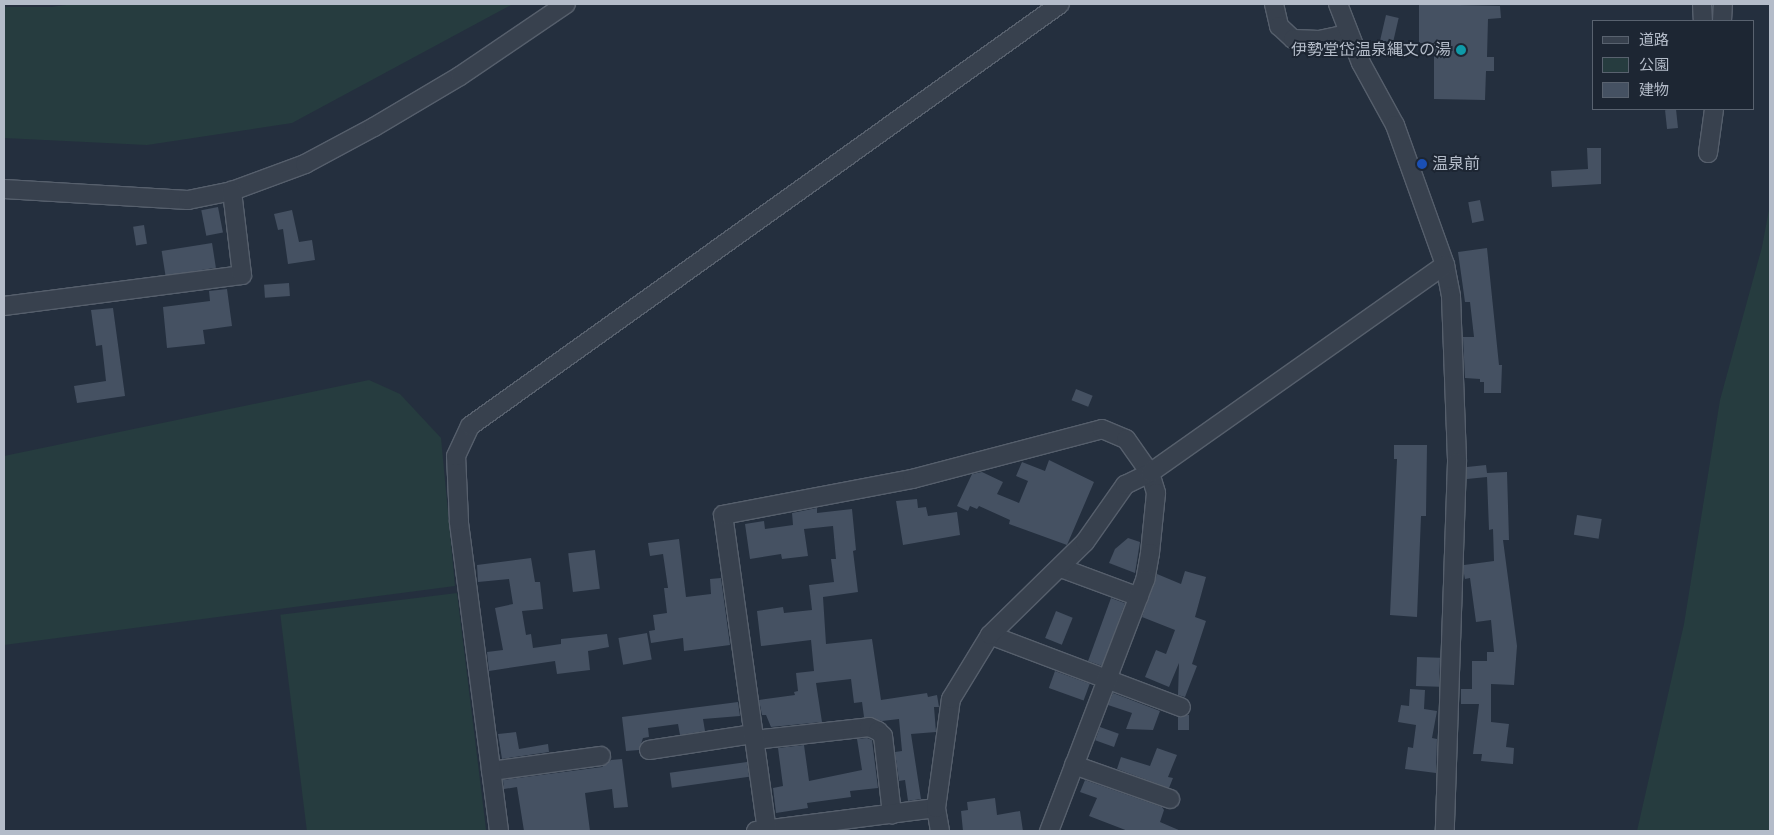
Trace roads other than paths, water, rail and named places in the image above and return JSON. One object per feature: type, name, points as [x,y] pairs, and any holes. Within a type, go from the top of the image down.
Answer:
[{"type":"street","points":[[4,189],[188,200],[232,191],[305,164],[374,127],[460,76],[566,4]]},
{"type":"street","points":[[499,831],[459,521],[456,456],[470,426],[1060,4]]},
{"type":"street","points":[[1274,4],[1279,26],[1293,39],[1319,40],[1348,34]]},
{"type":"street","points":[[1338,4],[1348,34],[1394,125],[1445,265],[1451,296],[1457,462],[1445,831]]},
{"type":"street","points":[[1702,4],[1703,20]]},
{"type":"street","points":[[1722,20],[1723,4]]},
{"type":"street","points":[[1709,110],[1708,153],[1714,110]]},
{"type":"street","points":[[4,306],[242,275],[232,191]]},
{"type":"street","points":[[940,831],[936,808],[951,699],[990,635],[1061,568],[1085,542],[1124,485],[1150,473],[1445,265]]},
{"type":"street","points":[[936,808],[763,831],[754,737],[723,515],[912,480],[1102,429],[1126,439],[1150,473],[1156,493],[1150,553],[1139,597],[1050,831]]},
{"type":"street","points":[[1061,568],[1139,597]]},
{"type":"street","points":[[990,635],[1181,707]]},
{"type":"street","points":[[649,750],[754,737],[869,727],[878,731],[883,736],[892,814]]},
{"type":"street","points":[[491,771],[600,756]]},
{"type":"street","points":[[1074,765],[1170,799]]},
{"type":"place","name":"伊勢堂岱温泉縄文の湯","points":[[1461,50]]},
{"type":"place","name":"温泉前","points":[[1422,164]]}]
